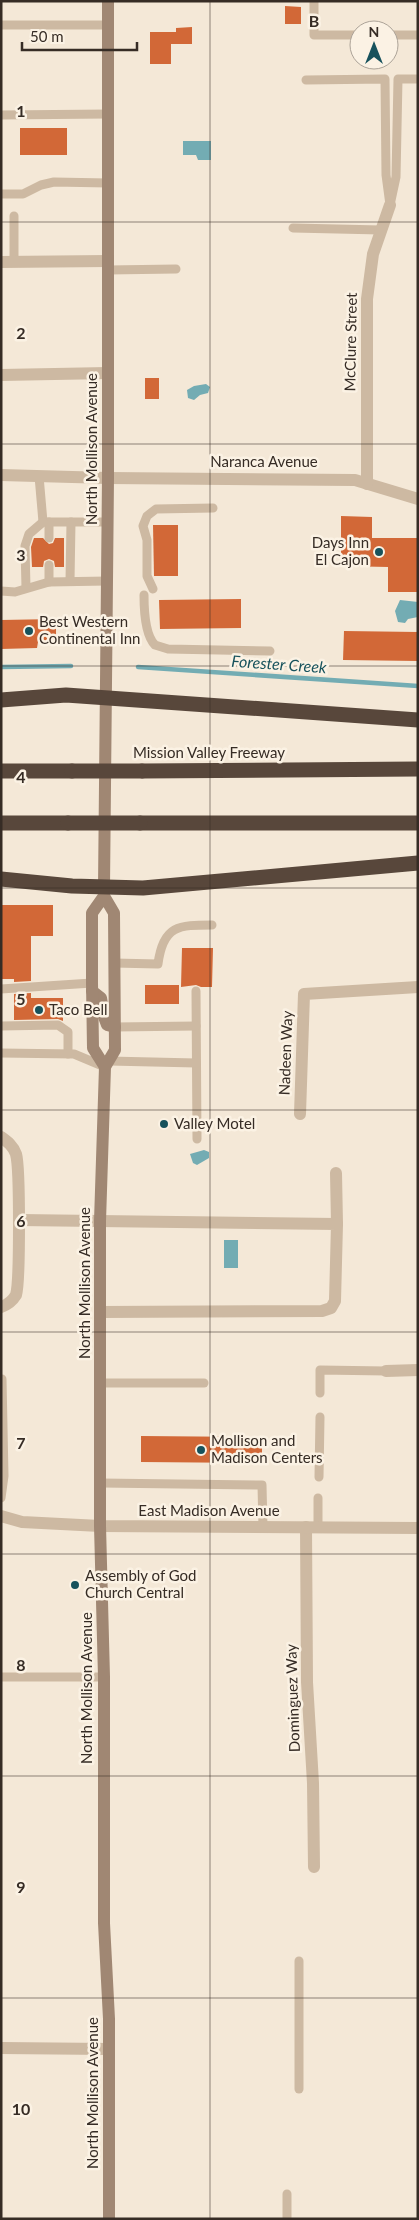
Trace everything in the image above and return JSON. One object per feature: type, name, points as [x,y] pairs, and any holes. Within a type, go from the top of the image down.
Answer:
[{"type":"highway","points":[[1,700],[66,695],[418,720]]},
{"type":"highway","name":"Mission Valley Freeway","points":[[1,770],[418,769]]},
{"type":"highway","points":[[1,823],[418,823]]},
{"type":"highway","points":[[1,879],[104,891],[418,863]]},
{"type":"main road","name":"North Mollison Avenue","points":[[108,1],[108,522],[104,891],[114,913],[115,1050],[107,1064],[100,1221],[102,1483],[100,1526],[104,1677],[104,1923],[110,2049],[110,2219]]},
{"type":"main road","name":"North Mollison Avenue","points":[[104,891],[92,913],[93,1048],[107,1064]]},
{"type":"main road","points":[[92,987],[101,998],[107,1025],[115,1027]]},
{"type":"street","name":"McClure Street","points":[[367,484],[367,299],[373,254],[390,205]]},
{"type":"street","points":[[1,262],[108,266]]},
{"type":"street","points":[[1,375],[108,373]]},
{"type":"street","name":"Naranca Avenue","points":[[1,475],[355,480],[418,499]]},
{"type":"street","name":"Nadeen Way","points":[[300,1114],[304,994],[418,987]]},
{"type":"street","points":[[1,1137],[11,1143],[16,1155],[19,1220],[18,1281],[15,1296],[6,1305],[1,1306]]},
{"type":"street","points":[[101,1312],[322,1311],[331,1308],[335,1301],[336,1173]]},
{"type":"street","points":[[19,1220],[337,1224]]},
{"type":"street","points":[[386,1371],[418,1370]]},
{"type":"street","name":"East Madison Avenue","points":[[1,1516],[22,1522],[100,1526],[418,1528]]},
{"type":"street","name":"Dominguez Way","points":[[312,1527],[307,1682],[313,1782],[314,1867]]},
{"type":"street","points":[[1,2048],[110,2049]]},
{"type":"lane","points":[[314,1],[314,35],[349,35]]},
{"type":"lane","points":[[1,25],[108,25]]},
{"type":"lane","points":[[399,35],[418,35]]},
{"type":"lane","points":[[306,80],[385,79],[386,175],[390,205]]},
{"type":"lane","points":[[390,205],[396,177],[398,79],[418,79]]},
{"type":"lane","points":[[1,115],[108,114]]},
{"type":"lane","points":[[1,194],[23,194],[41,185],[54,182],[108,183]]},
{"type":"lane","points":[[14,216],[14,262]]},
{"type":"lane","points":[[293,228],[381,230]]},
{"type":"lane","points":[[108,266],[176,269]]},
{"type":"lane","points":[[39,476],[49,538]]},
{"type":"lane","points":[[153,589],[148,576],[147,540],[143,526],[147,516],[156,509],[213,508]]},
{"type":"lane","points":[[26,588],[25,546],[29,534],[46,522],[108,522]]},
{"type":"lane","points":[[70,581],[71,522]]},
{"type":"lane","points":[[49,565],[49,582]]},
{"type":"lane","points":[[1,592],[15,592],[49,582],[107,581]]},
{"type":"lane","points":[[144,596],[144,610],[150,636],[156,645],[168,649],[270,651]]},
{"type":"lane","points":[[114,963],[158,964],[162,942],[172,931],[183,925],[212,925]]},
{"type":"lane","points":[[1,989],[92,987]]},
{"type":"lane","points":[[196,991],[197,1139]]},
{"type":"lane","points":[[1,1026],[58,1025],[64,1027],[68,1032],[68,1054]]},
{"type":"lane","points":[[115,1027],[196,1026]]},
{"type":"lane","points":[[1,1053],[68,1054],[107,1064],[196,1063]]},
{"type":"lane","points":[[320,1393],[320,1370],[386,1371]]},
{"type":"lane","points":[[1,1498],[4,1476],[2,1379]]},
{"type":"lane","points":[[100,1384],[204,1383]]},
{"type":"lane","points":[[319,1477],[320,1417]]},
{"type":"lane","points":[[102,1483],[262,1485],[263,1528]]},
{"type":"lane","points":[[312,1527],[318,1498]]},
{"type":"lane","points":[[1,1677],[104,1677]]},
{"type":"lane","points":[[299,1961],[299,2089]]},
{"type":"lane","points":[[287,2194],[287,2219]]},
{"type":"water","points":[[183,141],[211,141],[211,160],[198,160],[196,155],[183,155]]},
{"type":"water","points":[[206,384],[210,387],[208,393],[200,395],[194,400],[188,398],[187,390],[194,386]]},
{"type":"water","points":[[400,600],[418,602],[418,617],[408,619],[405,623],[398,622],[395,611]]},
{"type":"water","points":[[204,1150],[209,1152],[209,1158],[197,1165],[193,1163],[190,1154]]},
{"type":"water","points":[[224,1240],[238,1240],[238,1268],[224,1268]]},
{"type":"building","points":[[285,6],[301,7],[301,24],[285,24]]},
{"type":"building","points":[[192,27],[192,44],[171,44],[171,64],[150,64],[150,32],[176,32],[176,28]]},
{"type":"building","points":[[20,128],[67,128],[67,155],[20,155]]},
{"type":"building","points":[[145,378],[159,378],[159,399],[145,399]]},
{"type":"building","name":"Days Inn El Cajon","points":[[341,516],[372,517],[372,538],[418,538],[418,592],[388,592],[388,567],[341,566]]},
{"type":"building","points":[[153,525],[178,525],[178,576],[154,576]]},
{"type":"building","points":[[34,538],[43,538],[49,544],[53,543],[55,538],[64,538],[64,567],[55,567],[54,561],[49,559],[44,561],[43,567],[32,567],[31,547]]},
{"type":"building","points":[[241,599],[241,628],[160,629],[159,600]]},
{"type":"building","name":"Best Western Continental Inn","points":[[56,619],[56,642],[38,642],[37,648],[1,649],[1,620]]},
{"type":"building","points":[[344,631],[418,632],[418,661],[343,660]]},
{"type":"building","points":[[1,905],[53,905],[53,936],[31,936],[31,981],[14,982],[14,979],[1,979]]},
{"type":"building","points":[[182,948],[213,948],[212,987],[196,985],[181,987]]},
{"type":"building","points":[[145,985],[179,985],[179,1004],[145,1004]]},
{"type":"building","name":"Taco Bell","points":[[31,993],[31,998],[63,998],[63,1021],[58,1019],[14,1020],[14,994]]},
{"type":"building","name":"Mollison and Madison Centers","points":[[141,1436],[262,1437],[262,1463],[141,1462]]},
{"type":"waterway","name":"Forester Creek","points":[[1,667],[71,666]]},
{"type":"waterway","name":"Forester Creek","points":[[138,667],[418,686]]},
{"type":"place","name":"Days Inn El Cajon","points":[[379,552]]},
{"type":"place","name":"Best Western Continental Inn","points":[[29,631]]},
{"type":"place","name":"Taco Bell","points":[[39,1010]]},
{"type":"place","name":"Valley Motel","points":[[164,1124]]},
{"type":"place","name":"Mollison and Madison Centers","points":[[201,1450]]},
{"type":"place","name":"Assembly of God Church Central","points":[[75,1585]]}]
